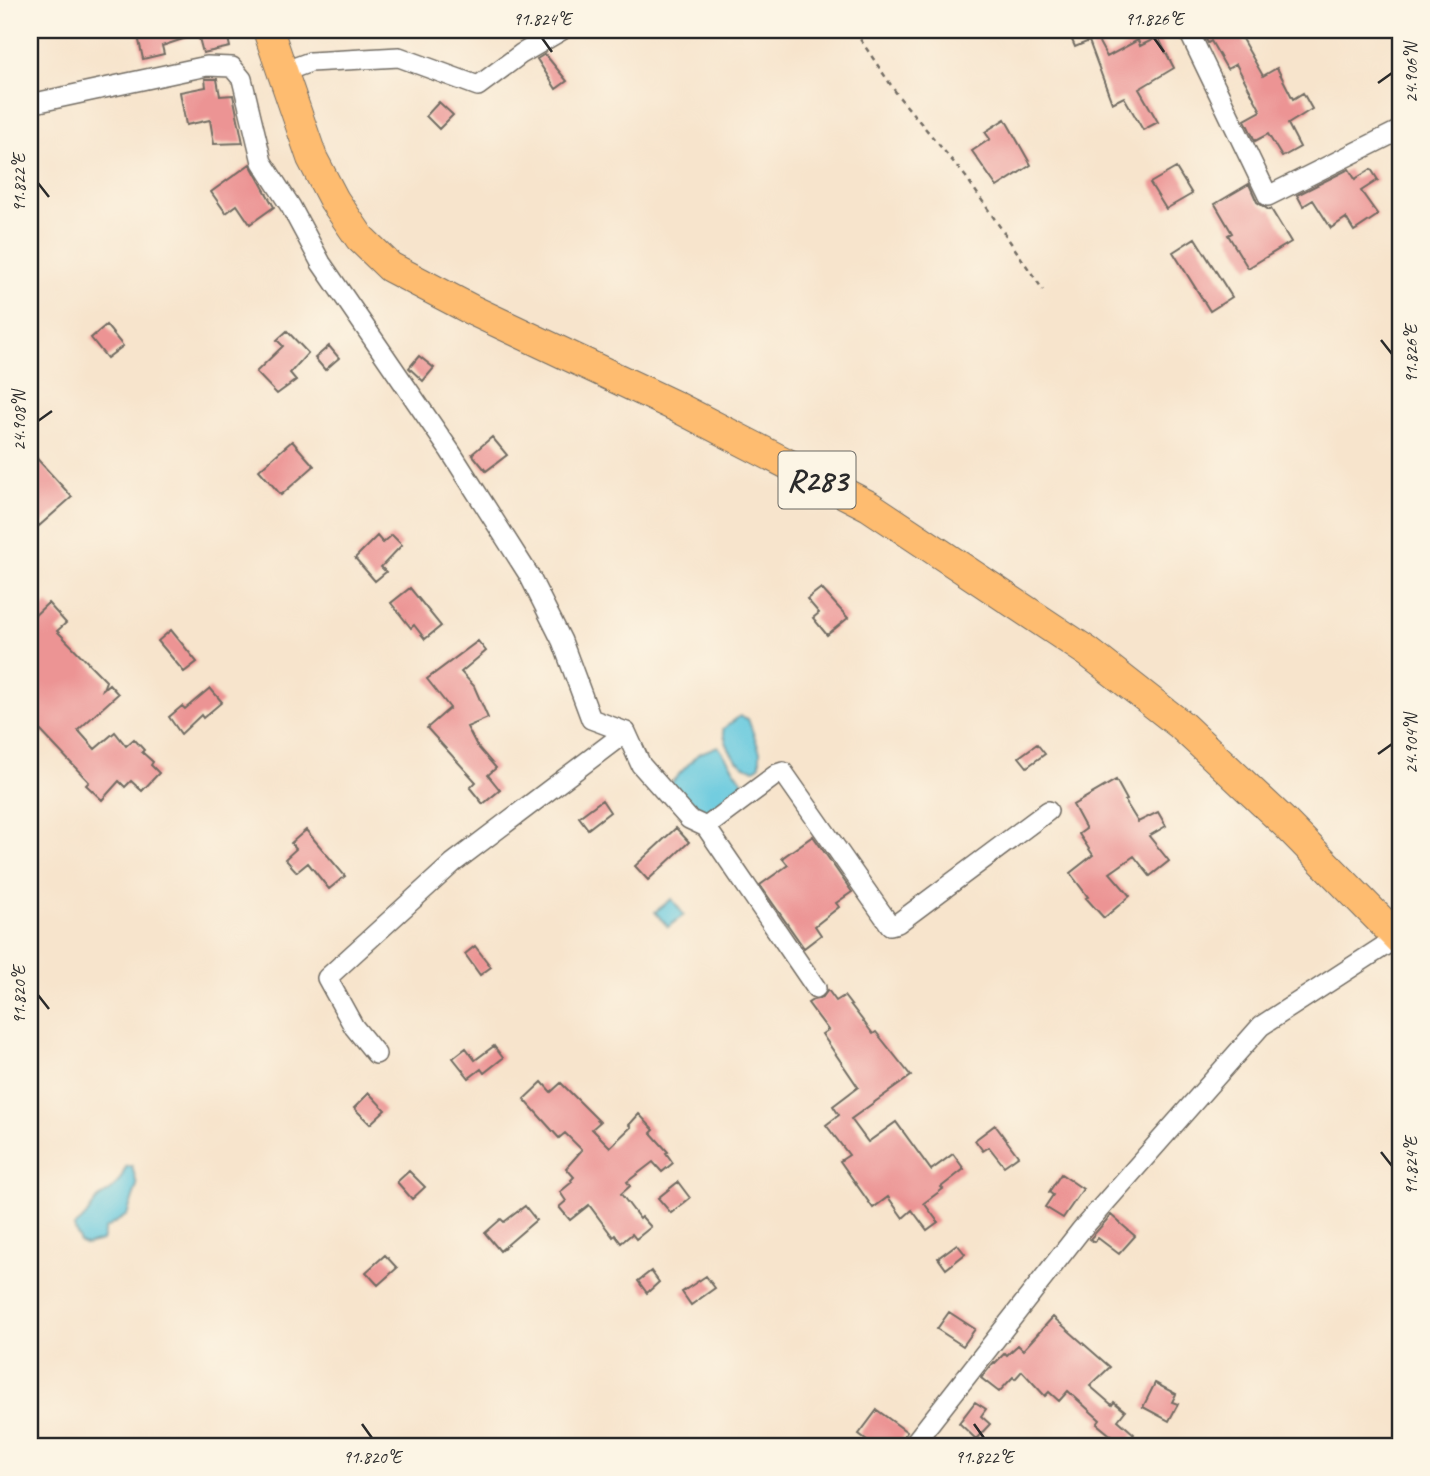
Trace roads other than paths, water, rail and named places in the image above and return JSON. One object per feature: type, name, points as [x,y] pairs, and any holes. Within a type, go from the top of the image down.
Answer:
[{"type":"main road","name":"R283","points":[[268,30],[312,158],[334,200],[359,238],[390,267],[472,310],[687,412],[880,513],[1088,652],[1181,725],[1285,823],[1399,939]]},
{"type":"street","points":[[283,72],[310,62],[399,57],[478,86],[521,54],[562,30]]},
{"type":"street","points":[[1188,30],[1268,196],[1400,130]]},
{"type":"street","points":[[30,104],[207,66],[232,67],[242,79],[262,162],[291,207],[321,263],[450,451],[529,575],[562,641],[591,719],[626,732],[641,765],[690,819],[706,827],[816,988]]},
{"type":"street","points":[[376,1054],[354,1027],[327,978],[453,863],[626,732]]},
{"type":"street","points":[[706,827],[783,772],[890,925],[898,923],[1048,811]]},
{"type":"street","points":[[912,1446],[1081,1230],[1261,1026],[1399,939]]},
{"type":"water","points":[[740,716],[748,719],[760,752],[760,765],[755,769],[737,760],[724,736],[723,729]]},
{"type":"water","points":[[718,746],[743,782],[743,788],[712,815],[696,810],[671,783],[698,754]]},
{"type":"water","points":[[672,899],[684,915],[668,927],[655,912]]},
{"type":"water","points":[[132,1166],[137,1185],[127,1215],[105,1229],[102,1241],[86,1245],[80,1243],[74,1227],[84,1219],[97,1199],[115,1186],[126,1167]]}]
